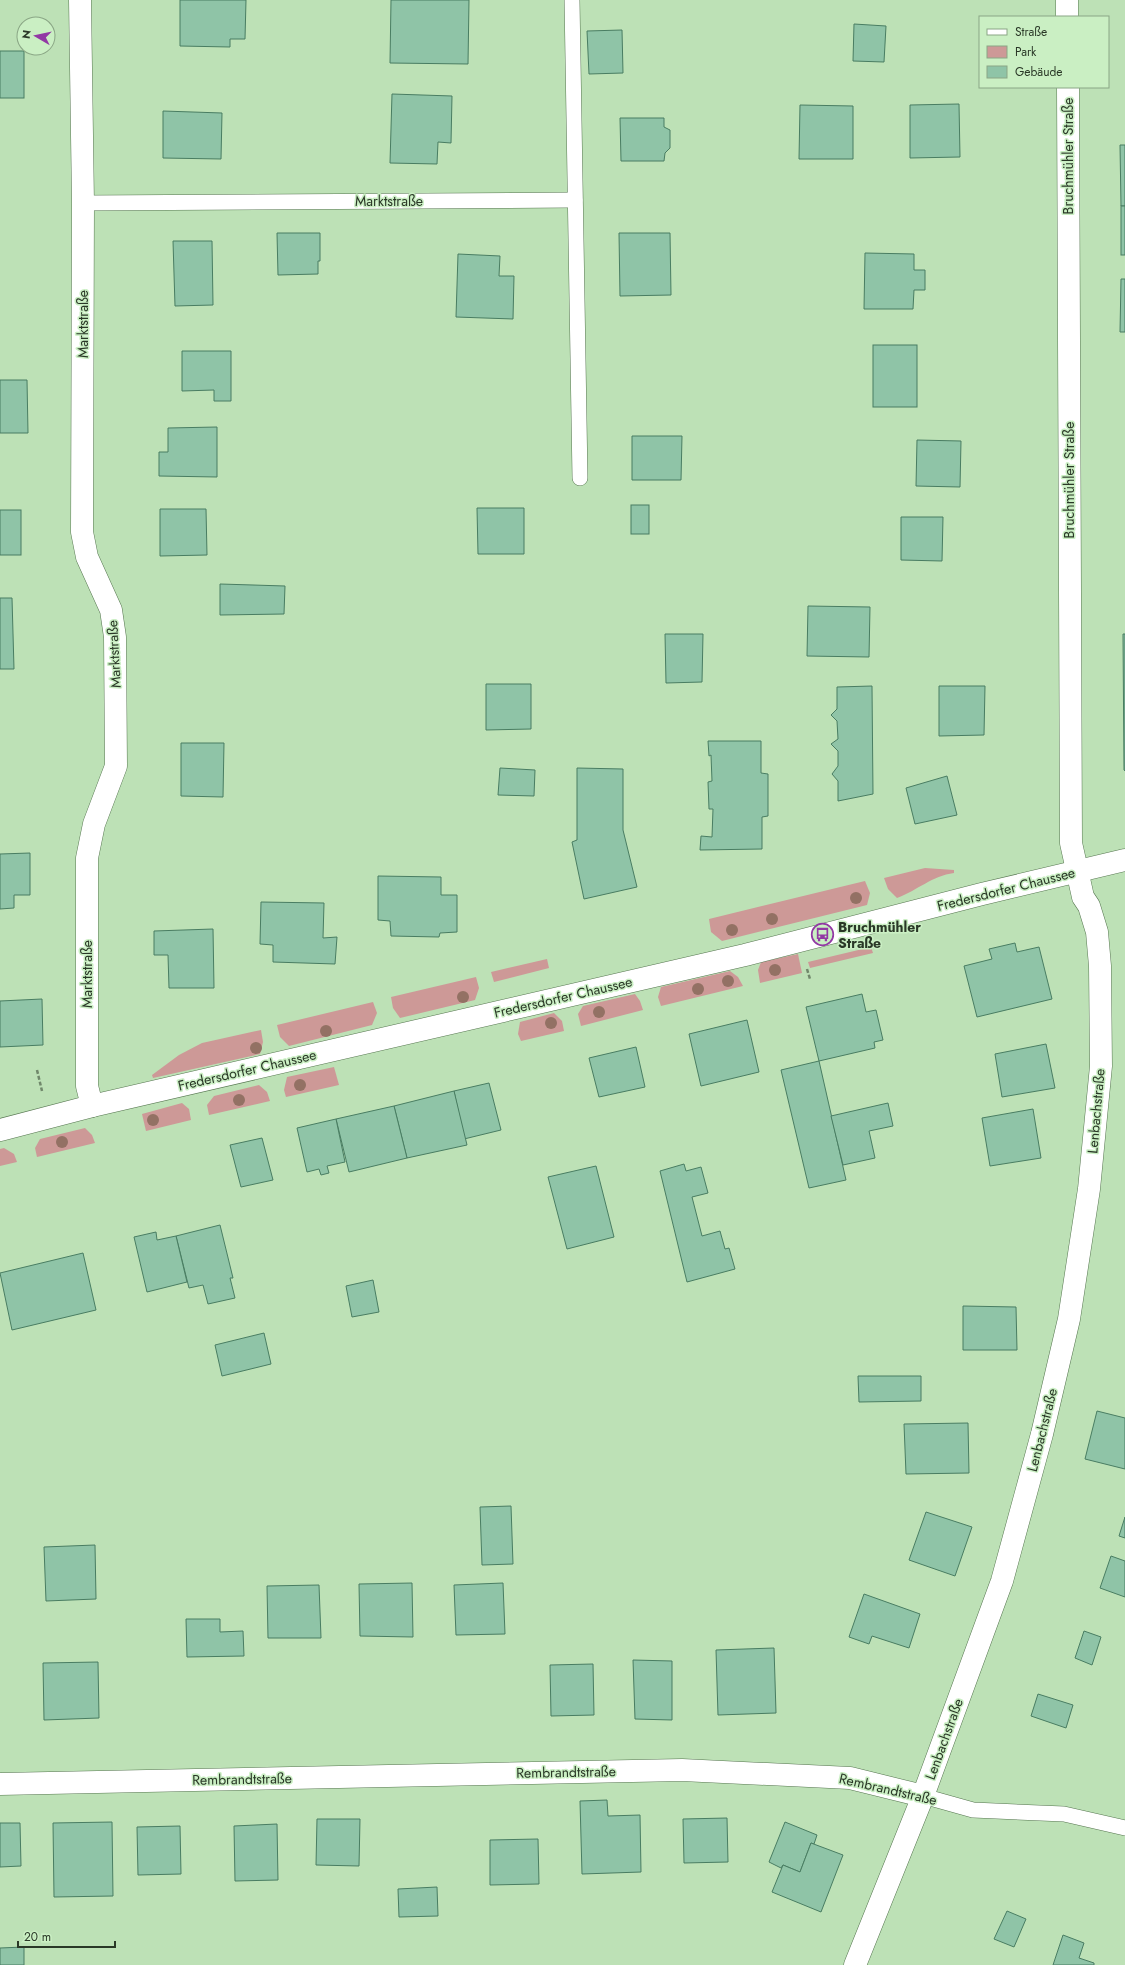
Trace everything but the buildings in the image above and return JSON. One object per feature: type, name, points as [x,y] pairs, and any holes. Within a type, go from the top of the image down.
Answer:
[{"type":"street","name":"Marktstraße","points":[[80,0],[83,203],[82,532],[87,557],[111,610],[115,637],[116,766],[94,824],[87,858],[87,1086],[92,1106]]},
{"type":"street","points":[[1067,0],[1067,16]]},
{"type":"street","name":"Bruchmühler Straße","points":[[1068,88],[1071,843],[1077,872]]},
{"type":"street","name":"Fredersdorfer Chaussee","points":[[0,1130],[92,1106],[745,955],[982,894],[1125,860]]},
{"type":"street","name":"Lenbachstraße","points":[[855,1965],[923,1796],[1002,1581],[1042,1434],[1069,1319],[1080,1256],[1089,1189],[1100,1066],[1100,1008],[1097,932],[1089,906],[1083,897],[1077,872]]},
{"type":"street","name":"Rembrandtstraße","points":[[0,1784],[682,1770],[850,1778],[923,1796]]},
{"type":"lane","points":[[572,0],[580,478]]},
{"type":"lane","name":"Marktstraße","points":[[83,203],[575,200]]},
{"type":"lane","name":"Rembrandtstraße","points":[[923,1796],[973,1810],[1064,1814],[1125,1828]]},
{"type":"path","points":[[37,1070],[43,1095]]},
{"type":"green space","points":[[925,868],[954,870],[954,873],[932,880],[897,898],[888,889],[884,878]]},
{"type":"green space","points":[[865,881],[870,893],[867,905],[722,941],[711,932],[709,919]]},
{"type":"green space","points":[[871,947],[873,953],[810,968],[808,962]]},
{"type":"green space","points":[[798,954],[802,973],[760,983],[758,970],[761,962]]},
{"type":"green space","points":[[547,959],[549,968],[494,982],[491,972]]},
{"type":"green space","points":[[730,971],[738,977],[743,986],[661,1006],[658,997],[661,987]]},
{"type":"green space","points":[[476,977],[479,988],[475,1000],[400,1018],[393,1008],[391,997]]},
{"type":"green space","points":[[635,994],[640,1001],[643,1010],[581,1026],[578,1014],[583,1006]]},
{"type":"green space","points":[[373,1002],[377,1013],[372,1025],[289,1046],[280,1037],[277,1025]]},
{"type":"green space","points":[[554,1013],[562,1021],[564,1031],[521,1041],[518,1034],[520,1022]]},
{"type":"green space","points":[[261,1030],[263,1042],[260,1054],[153,1078],[152,1075],[179,1055],[202,1043]]},
{"type":"green space","points":[[334,1067],[339,1085],[286,1097],[284,1090],[287,1077]]},
{"type":"green space","points":[[259,1085],[267,1092],[270,1101],[209,1115],[207,1105],[214,1096]]},
{"type":"green space","points":[[182,1103],[189,1109],[191,1120],[146,1131],[142,1114]]},
{"type":"green space","points":[[85,1128],[92,1135],[95,1143],[37,1157],[35,1148],[40,1139]]},
{"type":"green space","points":[[4,1148],[14,1154],[17,1162],[0,1166],[0,1149]]},
{"type":"place","name":"Bruchmühler Straße","points":[[822,935]]}]
